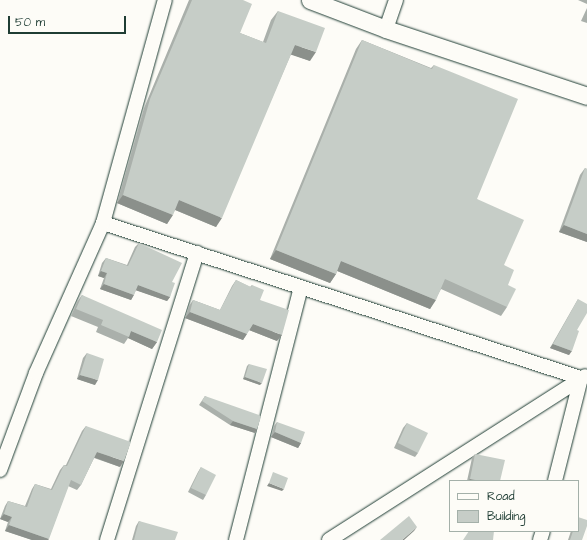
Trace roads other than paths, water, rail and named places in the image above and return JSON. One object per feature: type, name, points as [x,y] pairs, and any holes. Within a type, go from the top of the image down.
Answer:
[{"type":"street","points":[[0,470],[3,453],[36,373],[103,223],[165,0]]},
{"type":"street","points":[[310,0],[386,29],[587,96]]},
{"type":"street","points":[[386,29],[396,0]]},
{"type":"street","points":[[103,223],[584,376]]},
{"type":"street","points":[[107,540],[197,253]]},
{"type":"street","points":[[236,540],[301,287]]},
{"type":"street","points":[[555,480],[584,376]]},
{"type":"street","points":[[334,539],[584,376]]}]
